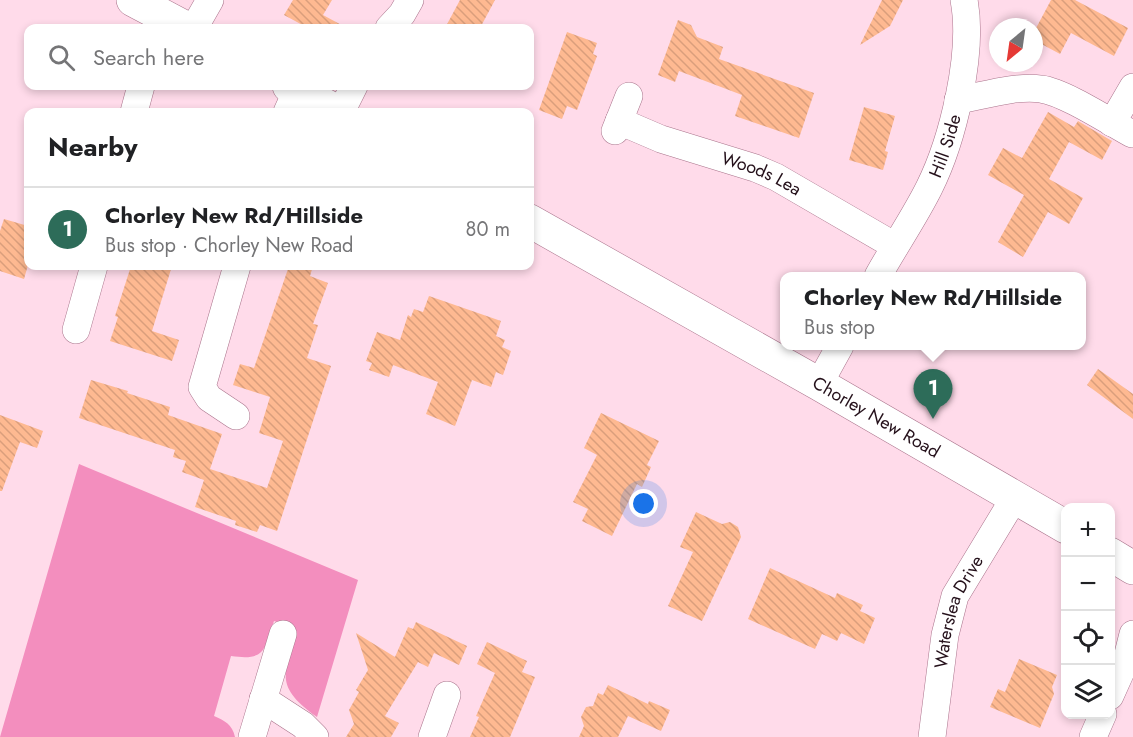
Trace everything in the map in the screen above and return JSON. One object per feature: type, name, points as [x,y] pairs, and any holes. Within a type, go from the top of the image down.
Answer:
[{"type":"main road","points":[[133,0],[174,24]]},
{"type":"main road","points":[[291,96],[327,108]]},
{"type":"main road","name":"Chorley New Road","points":[[534,223],[819,384],[1061,525]]},
{"type":"main road","points":[[1115,557],[1133,568]]},
{"type":"street","points":[[180,24],[210,0]]},
{"type":"street","points":[[393,24],[410,0]]},
{"type":"street","name":"Hill Side","points":[[880,272],[929,188],[941,157],[958,100],[967,39],[964,0]]},
{"type":"street","points":[[958,100],[1022,89],[1040,89],[1058,94],[1122,129],[1133,87]]},
{"type":"street","points":[[135,108],[140,90]]},
{"type":"street","points":[[341,108],[352,90]]},
{"type":"street","name":"Woods Lea","points":[[629,96],[617,126],[755,168],[776,177],[895,246]]},
{"type":"street","points":[[76,330],[93,270]]},
{"type":"street","points":[[236,270],[202,387],[209,398],[236,416]]},
{"type":"street","points":[[819,384],[837,350]]},
{"type":"street","name":"Waterslea Drive","points":[[932,737],[945,635],[955,596],[1015,497]]},
{"type":"street","points":[[252,737],[283,634]]},
{"type":"street","points":[[1115,685],[1127,658],[1133,634]]},
{"type":"street","points":[[426,734],[447,695]]},
{"type":"street","points":[[263,699],[303,724],[315,737]]},
{"type":"street","points":[[1093,737],[1101,719]]},
{"type":"shaded area","points":[[79,464],[358,580],[317,717],[294,697],[288,688],[286,669],[296,629],[274,621],[262,651],[251,657],[231,656],[214,716],[228,724],[235,737],[0,737]]},
{"type":"building","points":[[293,0],[332,0],[323,15],[340,24],[301,24],[284,15]]},
{"type":"building","points":[[460,0],[495,0],[482,24],[447,24]]},
{"type":"building","points":[[882,0],[903,0],[890,26],[860,45]]},
{"type":"building","points":[[1051,0],[1075,0],[1128,28],[1114,56],[1071,33],[1060,54],[1043,45],[1041,18]]},
{"type":"building","points":[[678,20],[691,25],[697,37],[723,47],[719,59],[814,93],[799,138],[735,116],[742,95],[679,71],[675,82],[658,75]]},
{"type":"building","points":[[567,32],[597,43],[593,54],[597,56],[577,110],[567,106],[562,119],[539,110]]},
{"type":"building","points":[[864,107],[895,116],[885,151],[888,152],[883,170],[849,160]]},
{"type":"building","points":[[1048,112],[1074,127],[1078,121],[1112,141],[1102,160],[1069,142],[1049,179],[1083,198],[1069,224],[1048,212],[1023,257],[998,242],[1024,195],[988,175],[1003,148],[1022,158]]},
{"type":"building","points":[[4,219],[24,225],[24,270],[27,270],[24,279],[0,271],[0,231]]},
{"type":"building","points":[[130,270],[171,270],[152,331],[179,340],[172,361],[110,341],[118,317],[115,316]]},
{"type":"building","points":[[288,270],[312,270],[310,276],[328,283],[313,324],[318,325],[307,358],[331,366],[277,531],[260,525],[257,532],[235,525],[236,521],[195,507],[204,480],[182,472],[186,461],[173,457],[175,450],[79,418],[91,380],[128,391],[127,393],[170,407],[168,415],[222,434],[210,469],[267,488],[283,441],[259,433],[270,397],[233,385],[240,364],[254,368]]},
{"type":"building","points":[[429,296],[501,321],[496,336],[505,340],[502,347],[511,351],[503,375],[496,372],[491,387],[472,380],[455,426],[426,414],[438,382],[393,365],[389,377],[369,370],[372,363],[366,361],[377,332],[400,340],[408,315],[411,317],[414,309],[423,312]]},
{"type":"building","points":[[1098,369],[1133,394],[1133,419],[1087,385]]},
{"type":"building","points":[[601,413],[659,441],[647,465],[651,467],[642,487],[637,484],[612,536],[582,521],[588,509],[573,502],[597,455],[584,448]]},
{"type":"building","points":[[0,415],[43,431],[37,448],[20,442],[2,491],[0,491]]},
{"type":"building","points":[[696,512],[722,524],[730,522],[738,527],[741,537],[702,621],[668,606],[693,552],[680,547]]},
{"type":"building","points":[[770,568],[835,598],[837,593],[863,605],[860,611],[875,618],[864,644],[841,633],[837,641],[822,634],[815,649],[748,619]]},
{"type":"building","points":[[416,622],[467,646],[459,665],[434,653],[428,667],[418,662],[385,716],[399,723],[391,737],[346,737],[354,724],[349,710],[359,692],[356,690],[368,670],[356,633],[395,657],[408,627],[413,629]]},
{"type":"building","points":[[487,642],[527,661],[522,672],[535,677],[510,737],[470,737],[479,717],[476,716],[495,673],[477,664]]},
{"type":"building","points":[[1019,659],[1057,675],[1052,687],[1054,694],[1040,728],[990,707],[998,689],[1005,692]]},
{"type":"building","points":[[608,685],[648,704],[649,701],[670,710],[661,731],[628,716],[618,737],[579,737],[584,726],[581,717],[586,707],[593,706],[598,693],[603,695]]},
{"type":"place","name":"Chorley New Rd/Hillside","points":[[933,419]]}]
